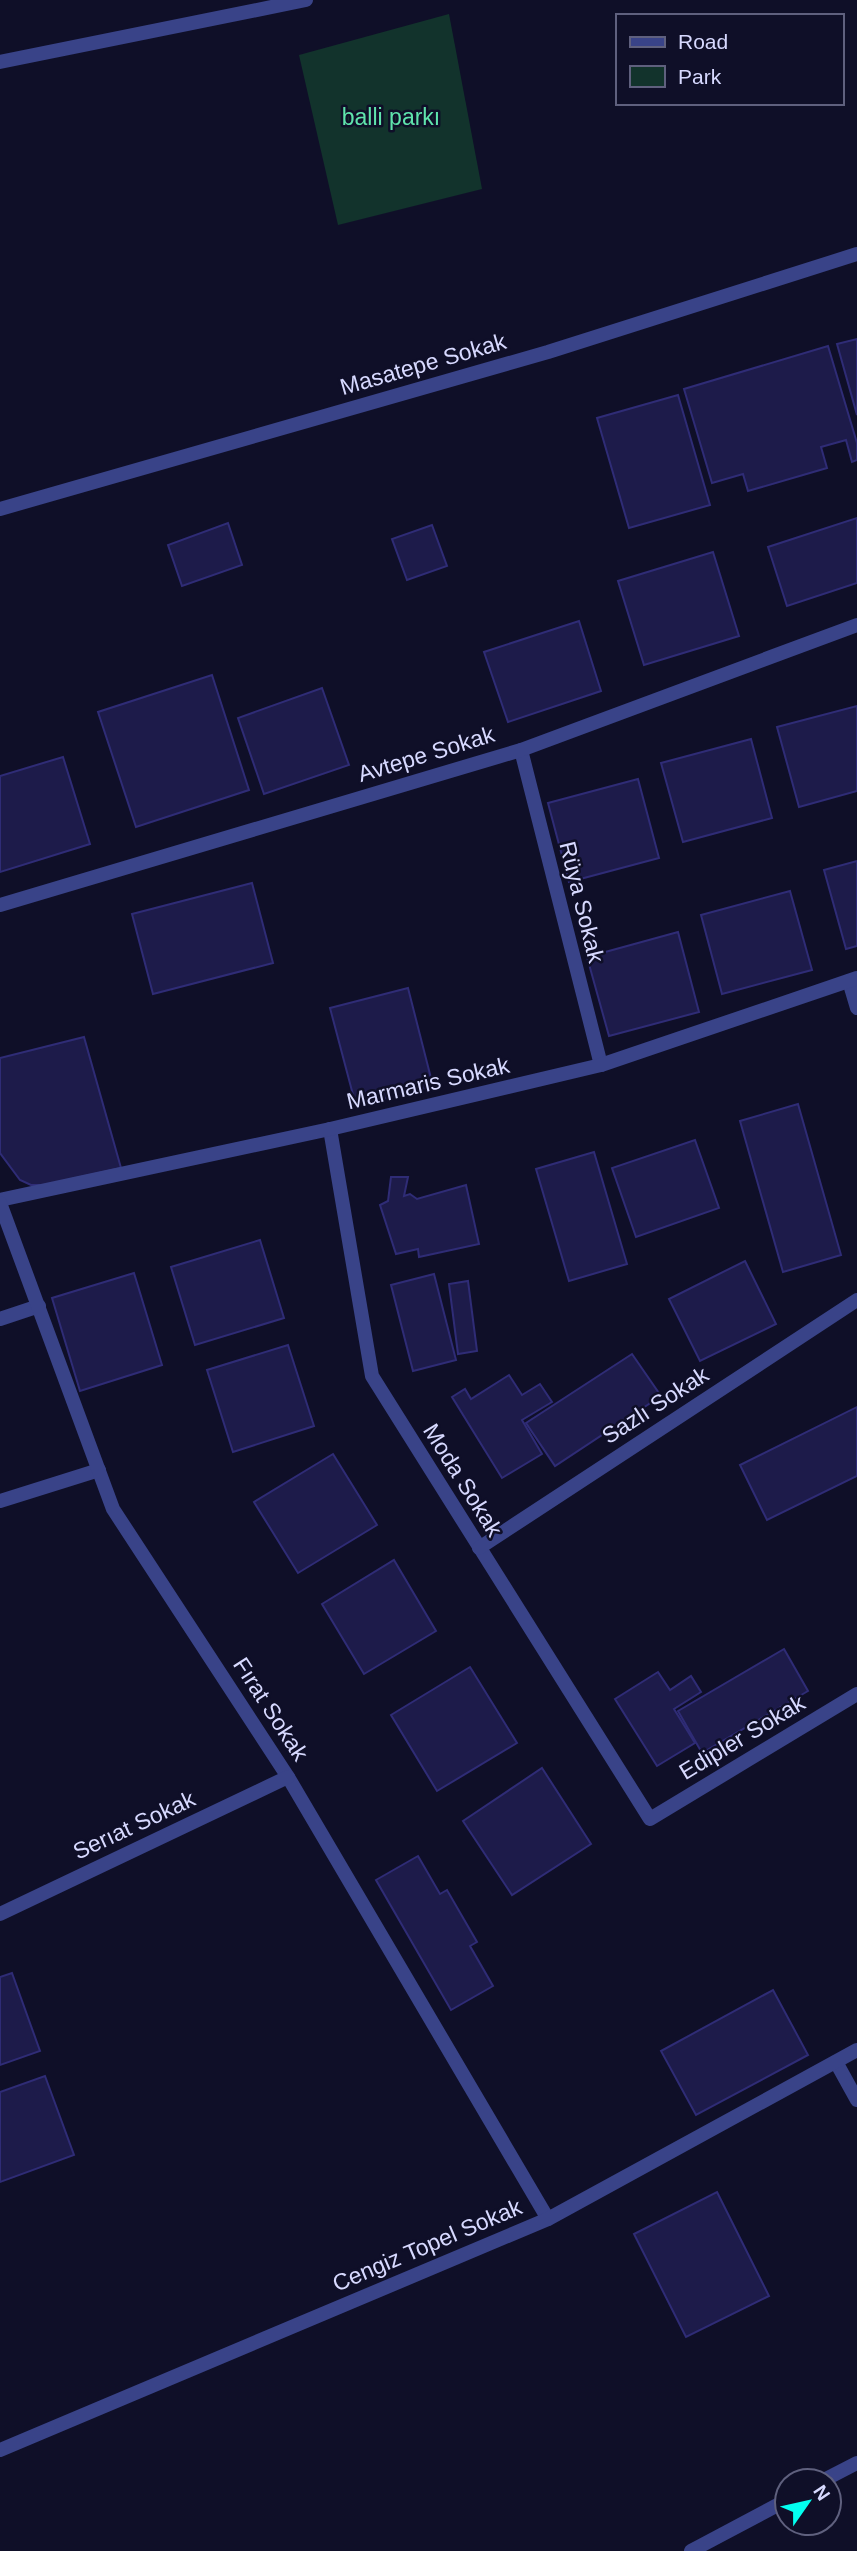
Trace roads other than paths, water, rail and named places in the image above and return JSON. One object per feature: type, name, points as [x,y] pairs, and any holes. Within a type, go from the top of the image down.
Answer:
[{"type":"street","points":[[0,62],[306,0]]},
{"type":"street","name":"Masatepe Sokak","points":[[0,509],[548,352],[857,254]]},
{"type":"street","name":"Avtepe Sokak","points":[[0,905],[521,750],[857,625]]},
{"type":"street","name":"Rüya Sokak","points":[[521,750],[601,1065]]},
{"type":"street","points":[[853,979],[857,1008]]},
{"type":"street","name":"Marmaris Sokak","points":[[0,1201],[330,1129],[601,1065],[853,979]]},
{"type":"street","name":"Moda Sokak","points":[[330,1129],[372,1376],[650,1819]]},
{"type":"street","name":"Fırat Sokak","points":[[0,1201],[114,1509],[288,1777],[548,2218]]},
{"type":"street","name":"Sazlı Sokak","points":[[479,1548],[857,1300]]},
{"type":"street","points":[[0,1319],[40,1306]]},
{"type":"street","points":[[0,1501],[99,1470]]},
{"type":"street","name":"Edipler Sokak","points":[[650,1819],[857,1695]]},
{"type":"street","name":"Serıat Sokak","points":[[0,1914],[288,1777]]},
{"type":"street","name":"Cengiz Topel Sokak","points":[[0,2450],[548,2218],[857,2050]]},
{"type":"street","points":[[836,2062],[857,2100]]},
{"type":"street","points":[[691,2551],[773,2507]]},
{"type":"park label","name":"balli parkı","points":[[391,117]]}]
